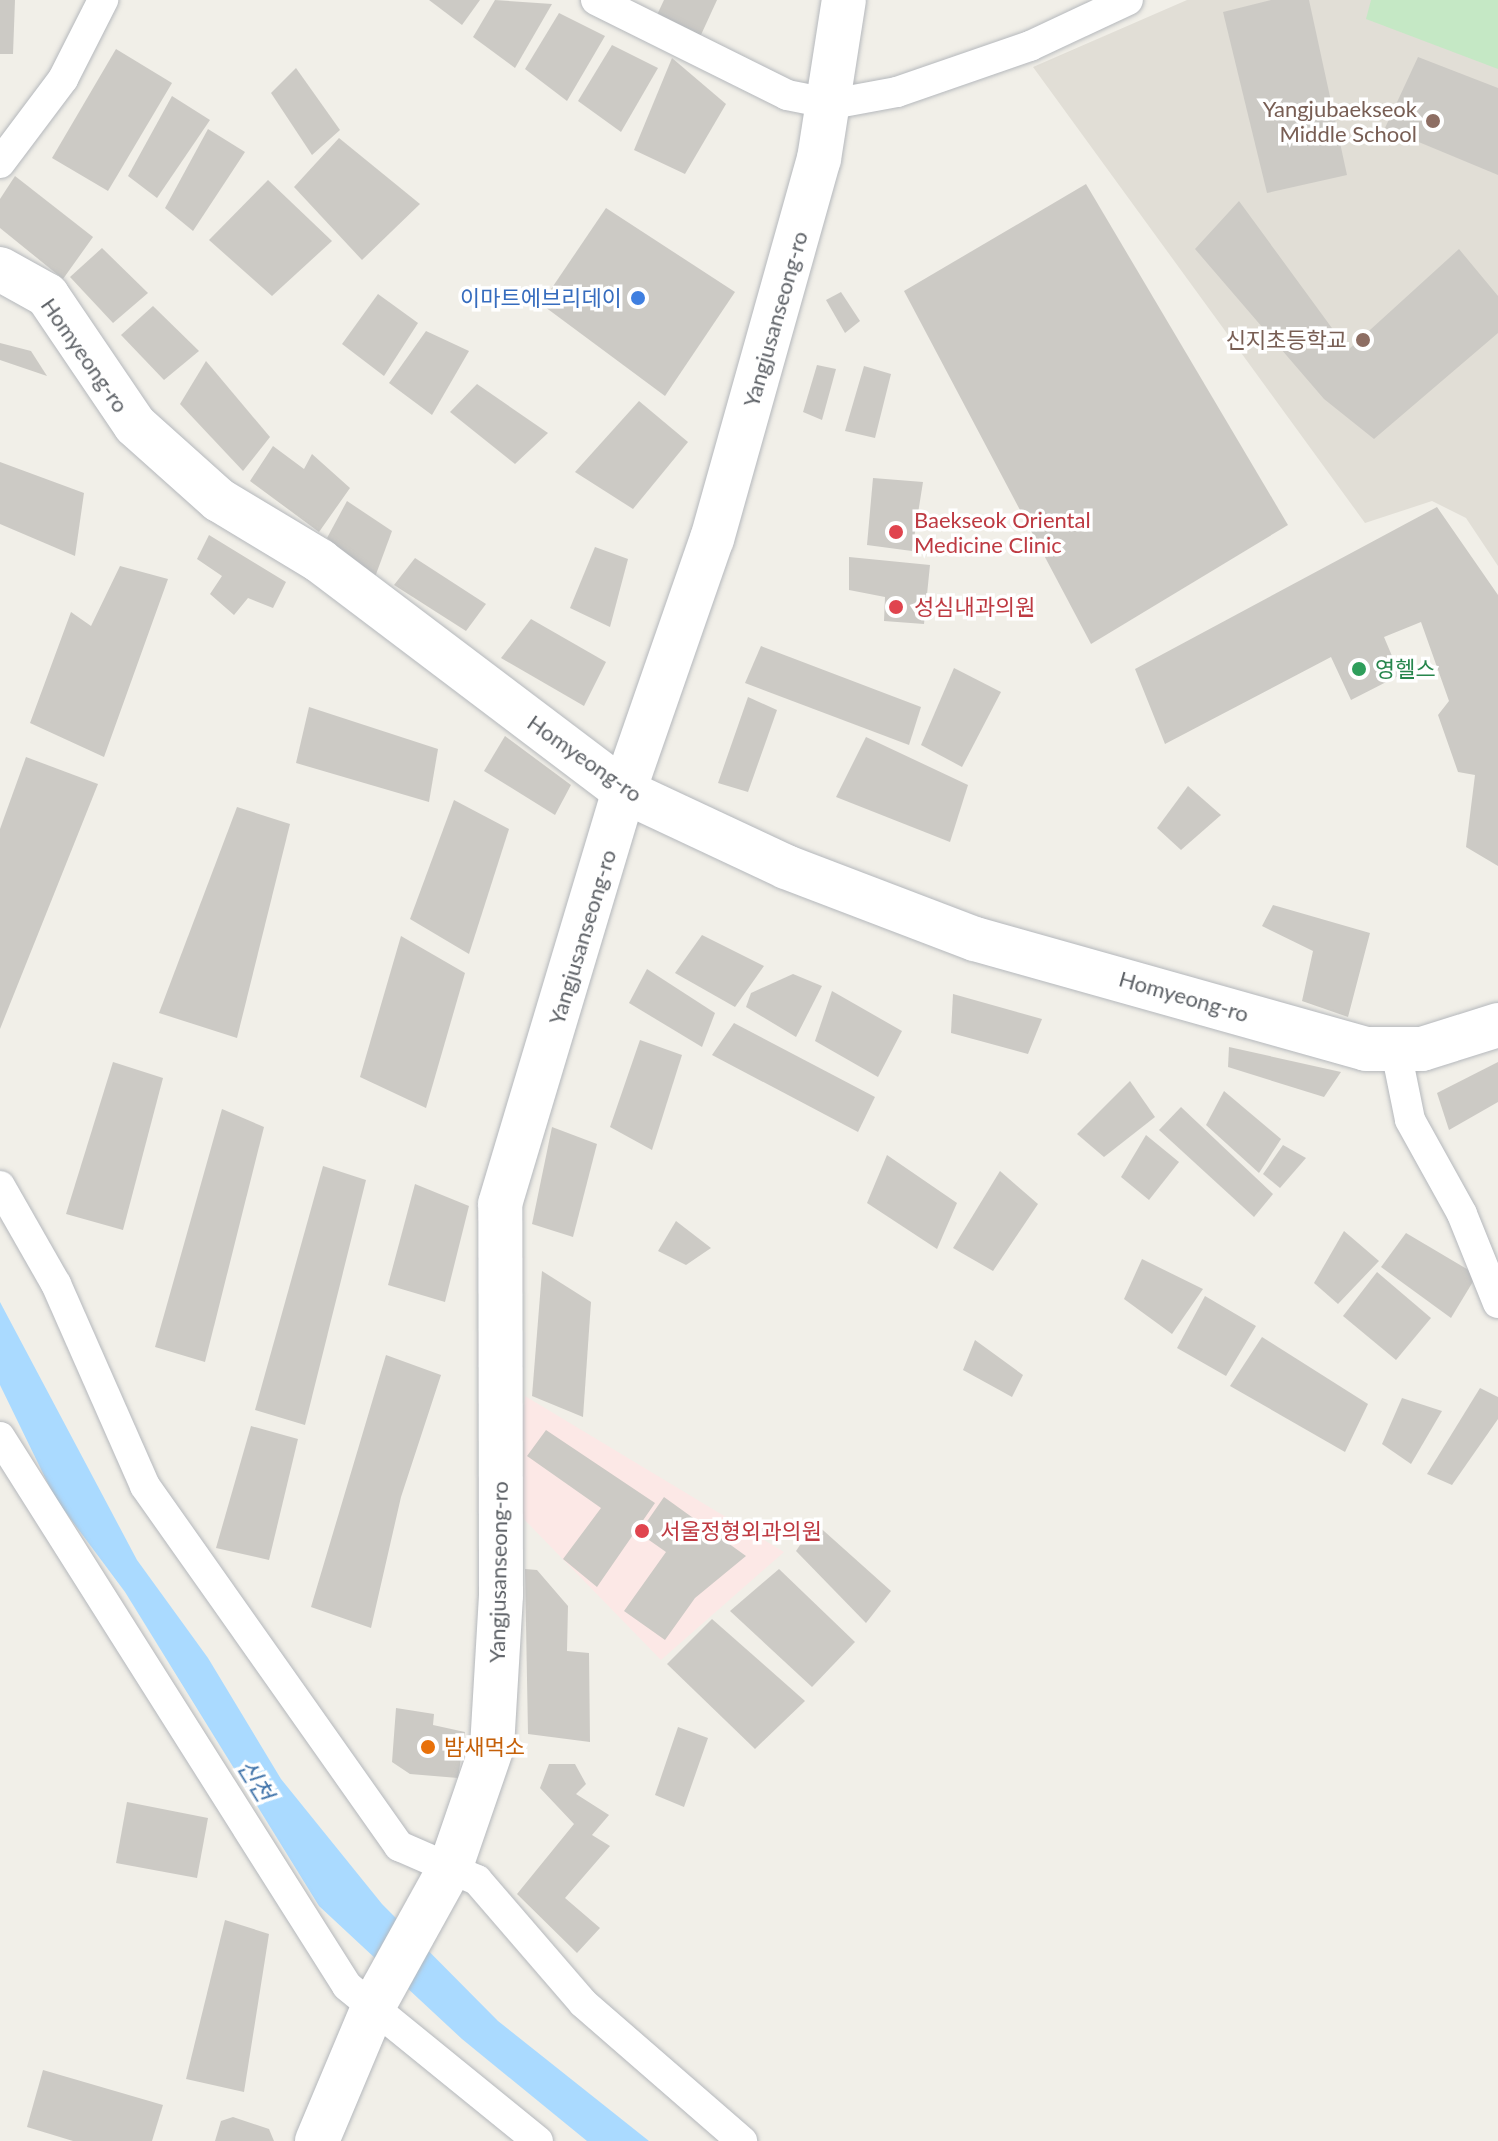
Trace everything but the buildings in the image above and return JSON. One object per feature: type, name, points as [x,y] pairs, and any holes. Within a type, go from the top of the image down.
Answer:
[{"type":"street","points":[[0,163],[63,79],[103,0]]},
{"type":"street","points":[[596,0],[787,95],[832,104],[897,92],[1023,48],[1128,0]]},
{"type":"street","name":"Yangjusanseong-ro","points":[[380,1996],[445,1878],[492,1747],[501,1595],[500,1204],[624,791],[712,539],[832,104],[844,0]]},
{"type":"street","name":"Homyeong-ro","points":[[0,269],[47,295],[135,425],[219,500],[320,561],[624,791],[786,867],[975,939],[1396,1051],[1498,1025]]},
{"type":"street","points":[[1396,1051],[1410,1120],[1462,1214],[1498,1303]]},
{"type":"street","points":[[0,1186],[56,1284],[145,1486],[399,1846],[445,1878],[477,1880],[583,2003],[742,2141]]},
{"type":"street","points":[[0,1437],[169,1696],[318,1946],[347,1986],[380,1996],[538,2141]]},
{"type":"street","points":[[317,2141],[380,1996]]},
{"type":"shaded area","name":"신지초등학교","points":[[1187,0],[1498,0],[1498,566],[1466,518],[1432,501],[1365,523],[1033,67]]},
{"type":"shaded area","name":"서울정형외과의원","points":[[525,1396],[784,1552],[661,1660],[515,1510]]},
{"type":"green space","points":[[1371,0],[1498,0],[1498,69],[1366,19]]},
{"type":"water","name":"신천","points":[[0,1302],[137,1560],[208,1658],[281,1779],[382,1904],[498,2021],[649,2141],[587,2141],[462,2039],[319,1906],[125,1592],[55,1498],[0,1385]]},
{"type":"place","name":"Yangjubaekseok Middle School","points":[[1433,121]]},
{"type":"place","name":"이마트에브리데이","points":[[638,298]]},
{"type":"place","name":"신지초등학교","points":[[1363,340]]},
{"type":"place","name":"Baekseok Oriental Medicine Clinic","points":[[896,532]]},
{"type":"place","name":"성심내과의원","points":[[896,607]]},
{"type":"place","name":"영헬스","points":[[1359,669]]},
{"type":"place","name":"서울정형외과의원","points":[[642,1531]]},
{"type":"place","name":"밤새먹소","points":[[428,1747]]}]
